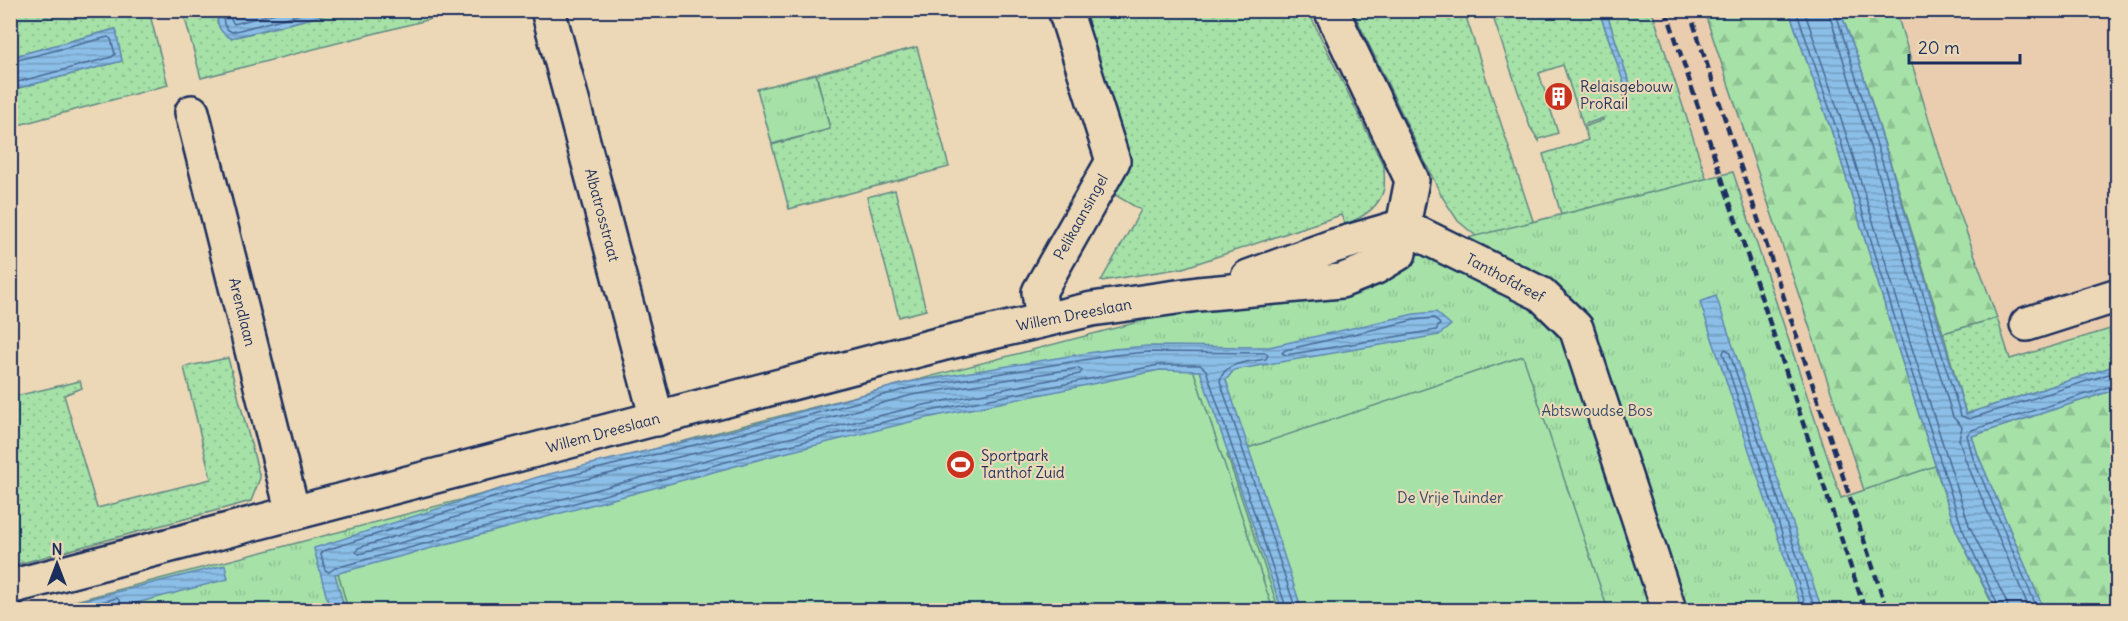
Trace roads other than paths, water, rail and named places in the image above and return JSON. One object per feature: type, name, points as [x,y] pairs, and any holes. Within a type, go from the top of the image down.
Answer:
[{"type":"street","name":"Albatrosstraat","points":[[548,10],[657,419]]},
{"type":"street","name":"Pelikaansingel","points":[[1043,320],[1039,292],[1113,161],[1065,10]]},
{"type":"street","points":[[1331,10],[1412,180],[1403,226]]},
{"type":"street","name":"Arendlaan","points":[[192,112],[293,513]]},
{"type":"street","name":"Willem Dreeslaan","points":[[10,587],[1043,320],[1092,309],[1198,294],[1341,281],[1376,267],[1399,254],[1403,226]]},
{"type":"street","name":"Tanthofdreef","points":[[1403,226],[1541,294],[1576,328],[1669,610]]},
{"type":"street","points":[[2027,324],[2118,295]]},
{"type":"water","points":[[218,10],[340,11],[231,38],[219,27]]},
{"type":"water","points":[[1599,11],[1606,11],[1631,88],[1626,89]]},
{"type":"water","points":[[1789,11],[1840,11],[1858,58],[1966,414],[2117,365],[2117,389],[1972,436],[2044,610],[1996,610],[1956,530],[1836,144]]},
{"type":"water","points":[[116,29],[122,61],[11,90],[11,57]]},
{"type":"water","points":[[1716,296],[1822,610],[1802,610],[1700,302]]},
{"type":"water","points":[[1436,312],[1451,325],[1439,335],[1234,370],[1226,380],[1302,610],[1282,610],[1200,371],[1160,370],[922,419],[776,455],[335,574],[345,610],[330,610],[314,549],[541,476],[730,431],[909,382],[1113,349],[1148,346],[1269,347],[1414,314]]},
{"type":"water","points":[[225,565],[228,579],[125,606],[126,610],[44,610]]},
{"type":"railway","points":[[1666,10],[1865,610]]},
{"type":"railway","points":[[1689,10],[1887,610]]},
{"type":"place","name":"Relaisgebouw ProRail","points":[[1559,96]]},
{"type":"place","name":"Sportpark Tanthof Zuid","points":[[960,465]]},
{"type":"park label","name":"Abtswoudse Bos","points":[[1597,411]]},
{"type":"park label","name":"De Vrije Tuinder","points":[[1450,498]]}]
